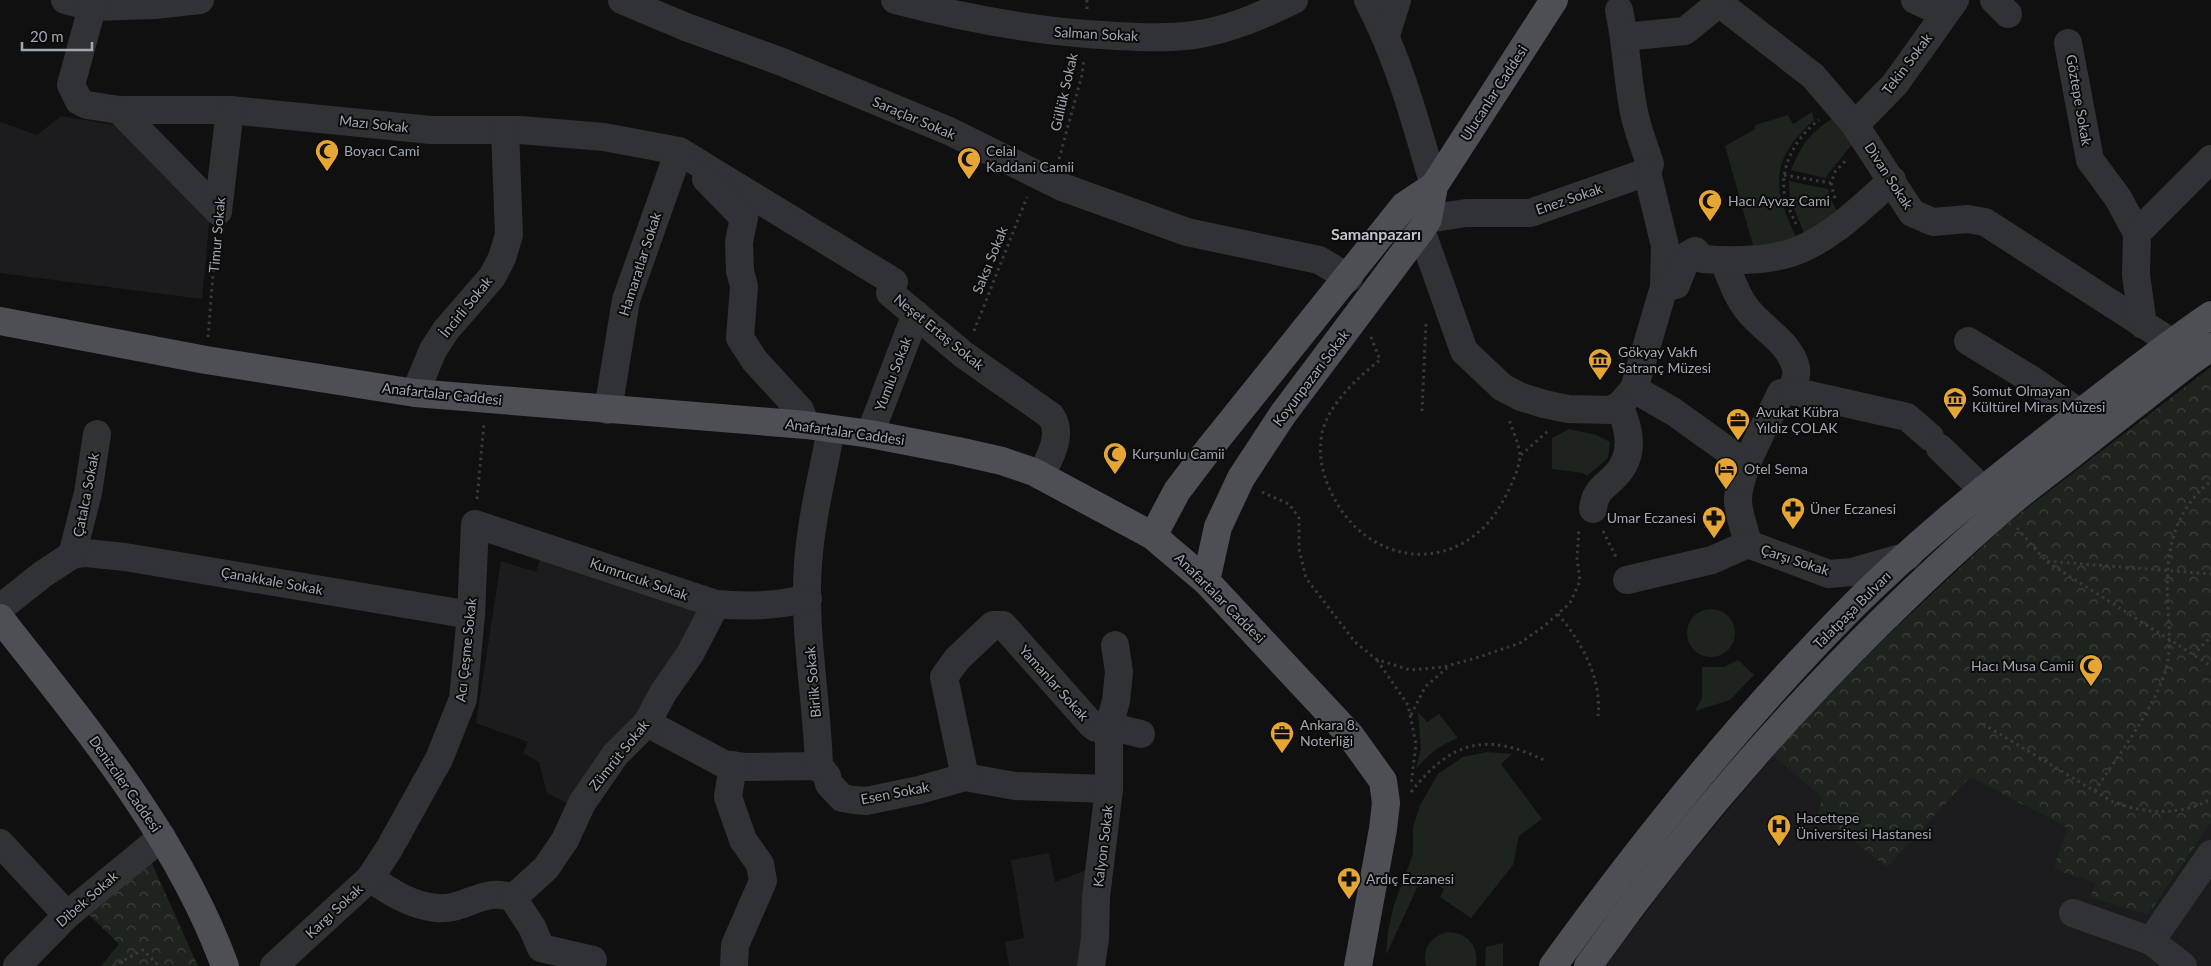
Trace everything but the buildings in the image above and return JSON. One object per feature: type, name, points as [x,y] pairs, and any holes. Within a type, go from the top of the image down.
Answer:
[{"type":"main road","name":"Ulucanlar Caddesi","points":[[1434,186],[1554,0]]},
{"type":"main road","name":"Koyunpazarı Sokak","points":[[1206,581],[1218,527],[1231,497],[1283,414],[1425,224],[1434,186]]},
{"type":"main road","points":[[1153,536],[1177,491],[1205,454],[1404,206],[1434,186]]},
{"type":"main road","name":"Talatpaşa Bulvarı","points":[[1553,966],[1598,903],[1740,729],[1853,606],[1983,490],[2171,342],[2211,315]]},
{"type":"main road","name":"Anafartalar Caddesi","points":[[0,321],[206,360],[415,393],[819,427],[870,434],[1002,461],[1041,476],[1153,536],[1206,581],[1350,735],[1383,781],[1386,803],[1383,829],[1358,966]]},
{"type":"main road","name":"Talatpaşa Bulvarı","points":[[1588,966],[1667,859],[1805,698],[1874,627],[2001,510],[2188,363],[2211,348]]},
{"type":"main road","name":"Denizciler Caddesi","points":[[0,618],[108,755],[162,837],[214,934],[225,966]]},
{"type":"street","points":[[65,0],[93,4],[155,5],[200,0]]},
{"type":"street","name":"Saraçlar Sokak","points":[[622,0],[686,27],[782,62],[949,132],[1044,178],[1187,232],[1319,260],[1348,278]]},
{"type":"street","name":"Salman Sokak","points":[[896,0],[1036,31],[1158,37],[1195,35],[1248,21],[1294,0]]},
{"type":"street","name":"Koyunpazarı Sokak","points":[[1368,0],[1386,35],[1413,113],[1434,186]]},
{"type":"street","points":[[1386,35],[1397,0]]},
{"type":"street","points":[[1915,0],[1950,7]]},
{"type":"street","points":[[1593,509],[1594,496],[1618,473],[1629,451],[1627,398],[1664,287],[1665,246],[1647,172],[1650,164],[1633,108],[1622,26],[1685,31],[1716,2]]},
{"type":"street","name":"Divan Sokak","points":[[1716,2],[1813,76],[1854,125],[1912,213],[1922,219],[1943,226],[1968,219],[1985,222],[2088,294],[2171,342]]},
{"type":"street","name":"Mazı Sokak","points":[[93,4],[71,85],[79,101],[87,105],[119,110],[230,110],[431,130],[505,130],[604,137],[679,151]]},
{"type":"street","name":"Tekin Sokak","points":[[1854,125],[1870,111],[1901,76],[1950,7]]},
{"type":"street","name":"Göztepe Sokak","points":[[2068,43],[2090,160],[2118,198],[2137,233]]},
{"type":"street","points":[[119,110],[218,211]]},
{"type":"street","name":"Timur Sokak","points":[[218,211],[230,110]]},
{"type":"street","name":"İncirli Sokak","points":[[415,393],[433,350],[446,330],[492,277],[502,258],[509,235],[505,130]]},
{"type":"street","points":[[679,151],[744,218],[739,242],[740,270],[744,286],[740,338],[755,361],[800,410],[819,427]]},
{"type":"street","name":"Neşet Ertaş Sokak","points":[[679,151],[894,282],[890,293],[964,355],[1051,416],[1057,425],[1054,447],[1041,476]]},
{"type":"street","name":"Hamaratlar Sokak","points":[[608,410],[626,300],[679,151]]},
{"type":"street","points":[[2143,325],[2136,275],[2137,233],[2211,159]]},
{"type":"street","name":"Enez Sokak","points":[[1425,224],[1466,213],[1530,213],[1647,172]]},
{"type":"street","points":[[1664,287],[1676,285],[1688,255],[1695,251],[1703,259],[1723,260],[1785,255],[1807,245],[1854,214],[1892,180]]},
{"type":"street","points":[[1425,224],[1464,351],[1502,387],[1521,397],[1568,409],[1609,410],[1627,398]]},
{"type":"street","points":[[1723,260],[1732,278],[1734,291],[1748,310],[1790,354],[1797,370],[1786,395],[1753,452],[1741,482],[1738,502],[1748,544]]},
{"type":"street","name":"Yumlu Sokak","points":[[870,434],[916,314]]},
{"type":"street","points":[[1968,341],[2032,380],[2080,413]]},
{"type":"street","points":[[1786,395],[1907,417],[1983,490]]},
{"type":"street","points":[[1627,398],[1674,412],[1732,453],[1741,482]]},
{"type":"street","name":"Birlik Sokak","points":[[818,766],[808,598],[808,564],[819,427]]},
{"type":"street","name":"Çatalca Sokak","points":[[0,608],[43,574],[72,555],[88,493],[97,434]]},
{"type":"street","name":"Kumrucuk Sokak","points":[[475,524],[716,604],[741,606],[786,604],[808,598]]},
{"type":"street","name":"Acı Çeşme Sokak","points":[[370,878],[389,849],[439,759],[463,699],[471,615],[475,524]]},
{"type":"street","name":"Çarşı Sokak","points":[[1627,580],[1712,560],[1748,544],[1830,574],[1852,572],[1908,556]]},
{"type":"street","name":"Çanakkale Sokak","points":[[72,555],[86,553],[125,557],[471,615]]},
{"type":"street","name":"Zümrüt Sokak","points":[[513,898],[546,868],[565,840],[582,802],[615,755],[647,723],[663,693],[690,654],[716,604]]},
{"type":"street","name":"Yamanlar Sokak","points":[[965,777],[944,677],[957,659],[993,625],[1002,625],[1096,728],[1109,726],[1141,734]]},
{"type":"street","name":"Kalyon Sokak","points":[[1090,966],[1095,939],[1096,897],[1110,789],[1109,726],[1116,701],[1120,672],[1115,645]]},
{"type":"street","points":[[647,723],[724,764],[746,767],[818,766]]},
{"type":"street","points":[[733,765],[728,797],[743,840],[760,864],[762,881],[736,945],[734,966]]},
{"type":"street","name":"Esen Sokak","points":[[818,766],[842,798],[866,801],[919,790],[965,777],[1015,786],[1110,789]]},
{"type":"street","name":"Dibek Sokak","points":[[17,966],[67,915],[162,837]]},
{"type":"street","points":[[0,843],[67,915]]},
{"type":"street","points":[[2151,941],[2211,854]]},
{"type":"street","name":"Kargı Sokak","points":[[274,966],[370,878],[393,894],[438,909],[459,905],[486,894],[504,895],[513,898]]},
{"type":"street","points":[[513,898],[532,926],[542,957],[593,960]]},
{"type":"street","points":[[2073,913],[2151,941],[2183,966]]},
{"type":"path","name":"Güllük Sokak","points":[[1044,178],[1082,75],[1087,34]]},
{"type":"path","points":[[1784,175],[1831,183],[1841,163],[1854,125],[1814,124],[1793,148],[1784,175],[1784,192],[1807,245]]},
{"type":"path","name":"Saksı Sokak","points":[[964,355],[1044,178]]},
{"type":"path","name":"Timur Sokak","points":[[206,360],[218,211]]},
{"type":"path","points":[[1422,411],[1427,313]]},
{"type":"path","points":[[1358,315],[1373,340],[1380,360],[1355,379],[1336,404],[1322,432],[1319,462],[1340,512],[1356,531],[1376,543],[1404,554],[1437,554],[1466,543],[1486,527],[1506,499],[1520,456],[1502,387]]},
{"type":"path","points":[[475,524],[486,398]]},
{"type":"path","points":[[2095,791],[2153,700],[2167,666],[2170,640],[2166,570],[2170,540],[2180,516],[2194,496],[2211,481]]},
{"type":"path","points":[[1231,497],[1260,492],[1289,504],[1299,518],[1300,549],[1306,578],[1355,642],[1376,660],[1408,705],[1416,744],[1414,772],[1409,794],[1441,760],[1482,744],[1504,744],[1546,761]]},
{"type":"path","points":[[1376,660],[1410,670],[1448,666],[1520,643],[1543,627],[1570,603],[1580,581],[1577,558],[1581,515],[1593,509],[1627,580]]},
{"type":"path","points":[[2001,510],[2046,561],[2211,666]]},
{"type":"path","points":[[2046,561],[2211,574]]},
{"type":"path","points":[[1558,614],[1572,630],[1597,680],[1598,716]]},
{"type":"path","points":[[2193,655],[2211,637]]},
{"type":"path","points":[[1410,716],[1425,688],[1448,666]]},
{"type":"path","points":[[1983,724],[2113,802],[2133,809],[2153,812],[2191,808],[2211,799]]},
{"type":"path","points":[[113,966],[143,950],[159,966]]},
{"type":"shaded area","points":[[61,116],[120,126],[210,214],[202,299],[0,273],[0,122],[37,135]]},
{"type":"shaded area","points":[[541,557],[706,606],[684,654],[573,806],[547,793],[539,762],[523,753],[528,742],[476,723],[501,561],[536,572]]},
{"type":"shaded area","name":"Hacettepe Üniversitesi Hastanesi","points":[[1773,756],[1822,798],[1970,777],[2067,828],[2053,869],[2095,883],[2090,896],[2148,915],[2211,823],[2211,966],[1605,966],[1680,867]]},
{"type":"shaded area","points":[[1049,853],[1055,882],[1086,870],[1080,966],[1009,966],[1005,942],[1024,938],[1011,860]]},
{"type":"green space","points":[[1812,112],[1814,120],[1799,135],[1788,150],[1779,178],[1784,207],[1799,243],[1754,249],[1725,146],[1755,129],[1755,125],[1788,115],[1793,124]]},
{"type":"green space","points":[[1834,117],[1853,143],[1825,178],[1791,170],[1803,145],[1818,129]]},
{"type":"green space","points":[[1789,181],[1828,189],[1832,202],[1840,216],[1807,240],[1790,199]]},
{"type":"green space","points":[[2211,367],[2211,823],[2148,915],[2090,897],[2095,883],[2053,869],[2067,828],[1970,777],[1887,867],[1818,814],[1822,798],[1773,756],[1822,701],[1887,636],[2010,521]]},
{"type":"green space","points":[[1569,429],[1596,435],[1610,442],[1608,458],[1587,476],[1583,473],[1552,469],[1552,438]]},
{"type":"green space","points":[[1706,609],[1716,609],[1728,616],[1735,628],[1735,638],[1728,650],[1716,657],[1706,657],[1698,653],[1691,646],[1687,638],[1687,628],[1691,620],[1698,613]]},
{"type":"green space","points":[[1738,660],[1754,675],[1730,700],[1695,711],[1702,698],[1702,667],[1724,667]]},
{"type":"green space","points":[[1418,712],[1427,722],[1439,714],[1458,738],[1435,750],[1416,769],[1421,749]]},
{"type":"green space","points":[[1487,752],[1512,754],[1501,764],[1542,819],[1519,836],[1513,865],[1471,918],[1440,897],[1444,889],[1423,875],[1386,955],[1388,931],[1394,905],[1413,854],[1413,827],[1420,805],[1438,774],[1463,757]]},
{"type":"green space","points":[[149,857],[198,966],[101,966],[119,944],[88,914]]},
{"type":"green space","points":[[1447,932],[1460,934],[1470,941],[1476,952],[1476,966],[1426,966],[1426,949],[1432,940]]},
{"type":"green space","points":[[1503,943],[1503,966],[1485,966],[1486,947]]},
{"type":"place","name":"Boyacı Cami","points":[[327,172]]},
{"type":"place","name":"Celal Kaddani Camii","points":[[969,180]]},
{"type":"place","name":"Hacı Ayvaz Cami","points":[[1710,222]]},
{"type":"place","name":"Gökyay Vakfı Satranç Müzesi","points":[[1600,381]]},
{"type":"place","name":"Somut Olmayan Kültürel Miras Müzesi","points":[[1955,420]]},
{"type":"place","name":"Avukat Kübra Yıldız ÇOLAK","points":[[1738,441]]},
{"type":"place","name":"Kurşunlu Camii","points":[[1115,475]]},
{"type":"place","name":"Otel Sema","points":[[1726,490]]},
{"type":"place","name":"Üner Eczanesi","points":[[1793,530]]},
{"type":"place","name":"Umar Eczanesi","points":[[1714,539]]},
{"type":"place","name":"Hacı Musa Camii","points":[[2091,687]]},
{"type":"place","name":"Ankara 8. Noterliği","points":[[1282,754]]},
{"type":"place","name":"Hacettepe Üniversitesi Hastanesi","points":[[1779,847]]},
{"type":"place","name":"Ardıç Eczanesi","points":[[1349,900]]},
{"type":"district","name":"Samanpazarı","points":[[1376,234]]}]
